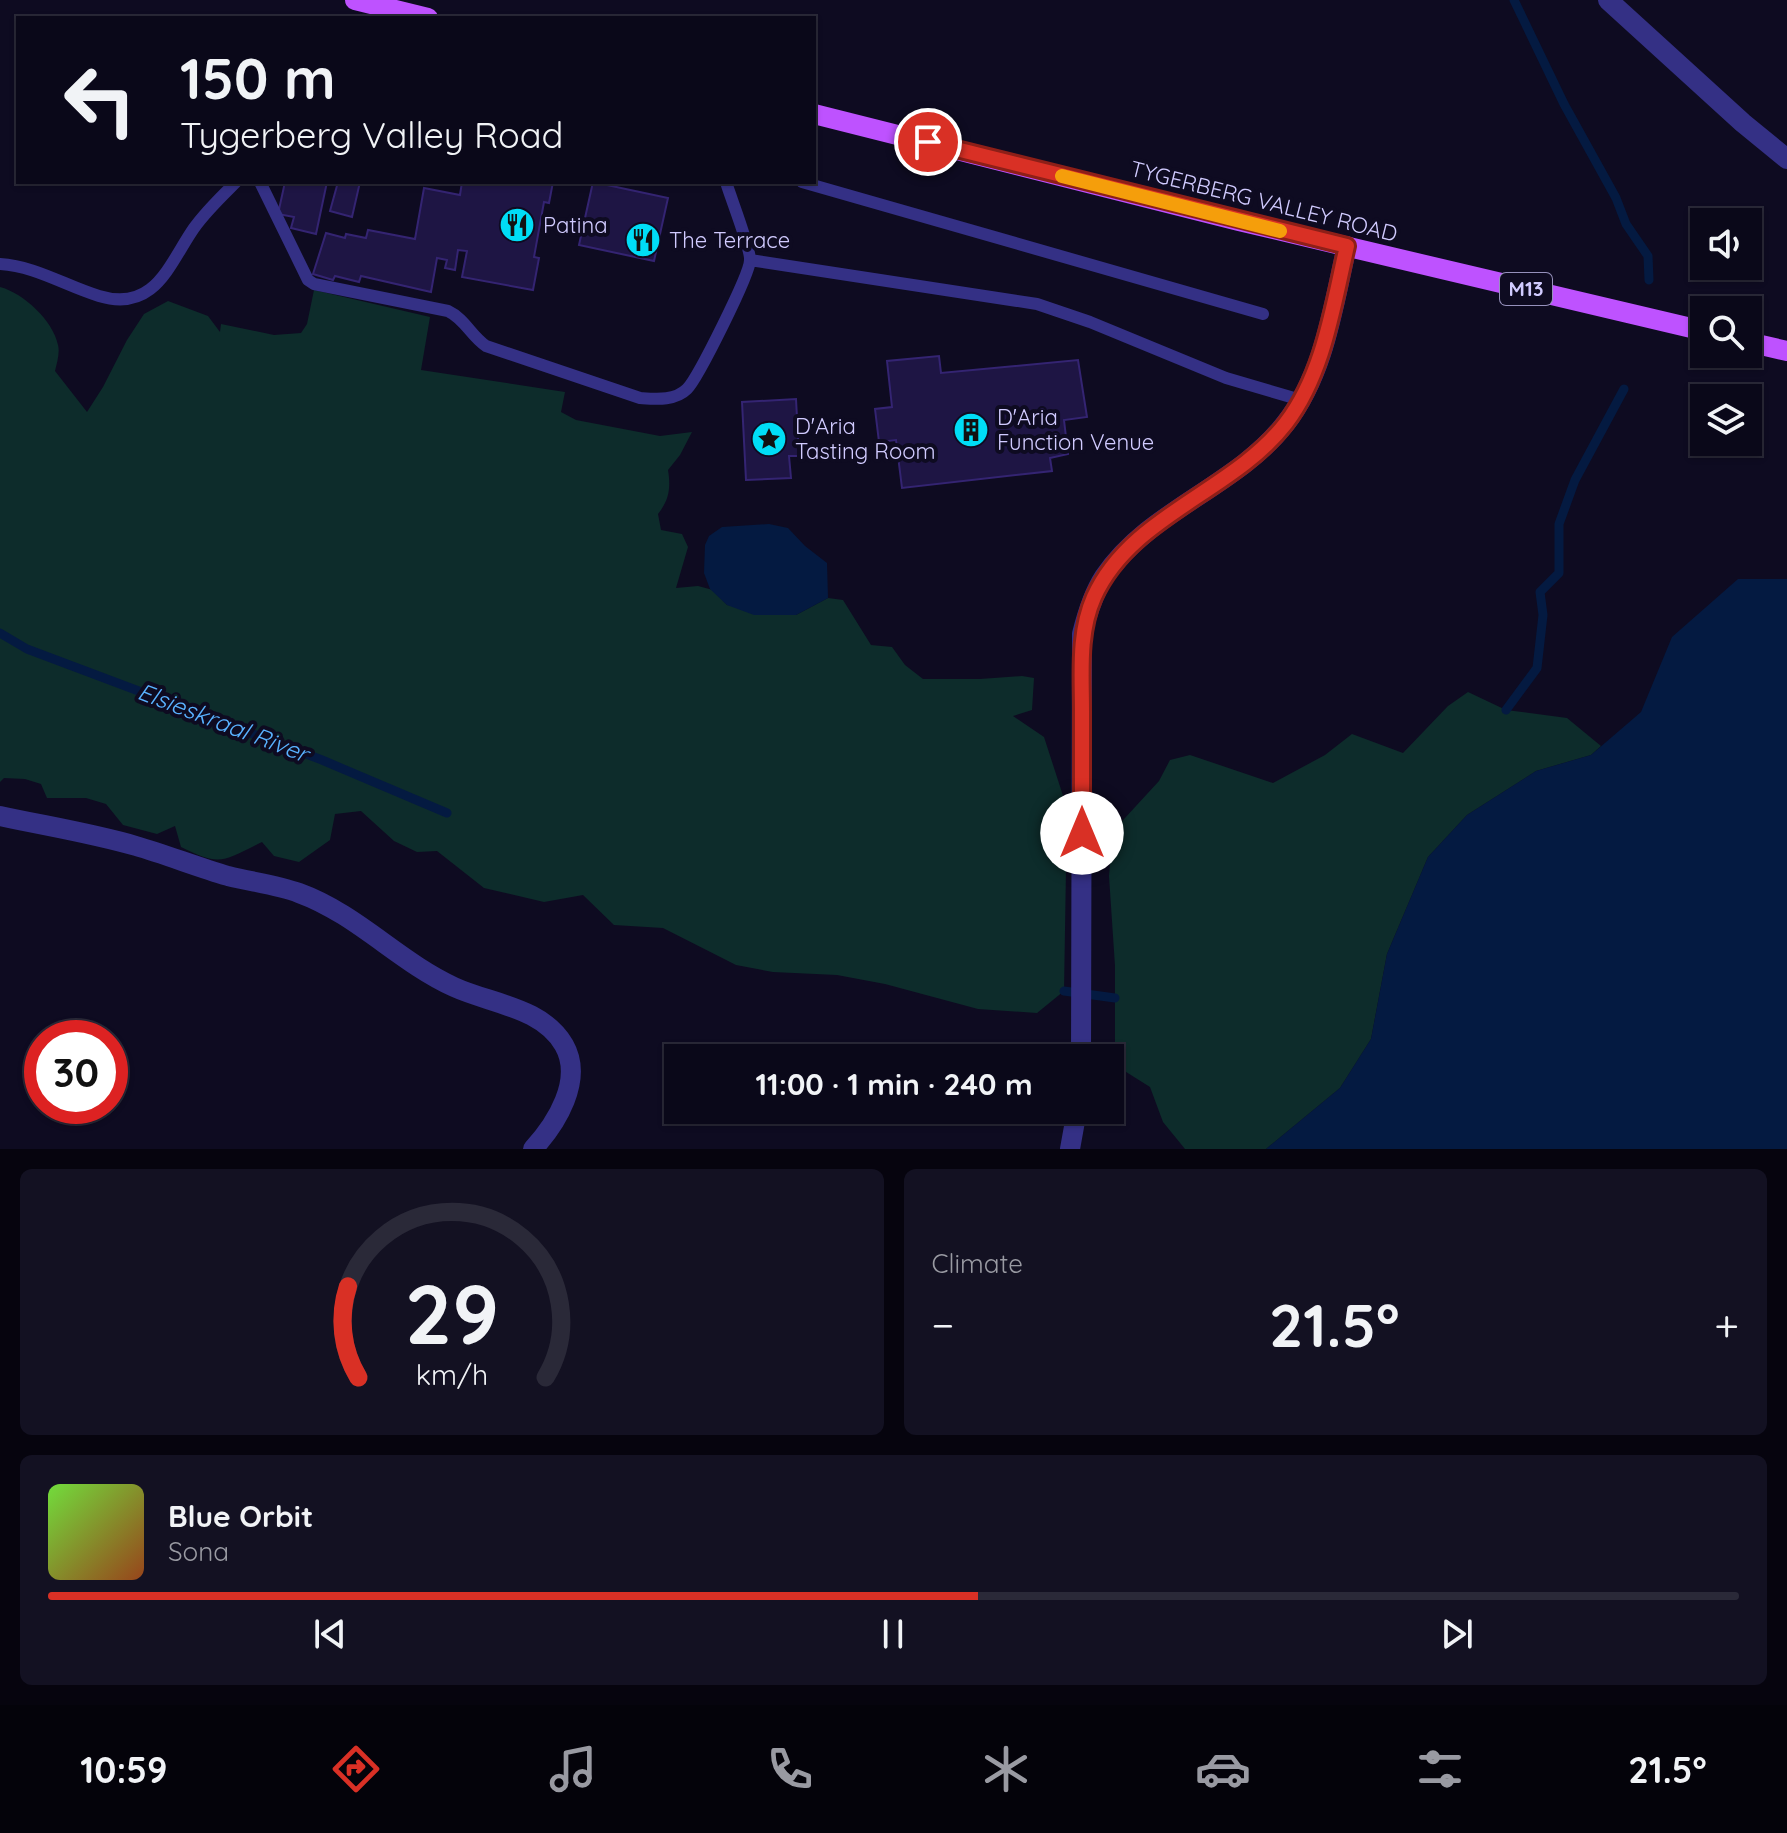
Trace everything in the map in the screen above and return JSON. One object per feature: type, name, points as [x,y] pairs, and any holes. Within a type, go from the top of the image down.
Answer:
[{"type":"main road","points":[[355,0],[420,16]]},
{"type":"main road","name":"TYGERBERG VALLEY ROAD","points":[[816,114],[1690,328]]},
{"type":"main road","points":[[1762,345],[1787,351]]},
{"type":"street","points":[[1608,0],[1787,159]]},
{"type":"street","points":[[1081,1044],[1082,634],[1093,599],[1104,577],[1120,558],[1154,527],[1255,456],[1287,422],[1316,369],[1347,246]]},
{"type":"street","points":[[0,816],[73,829],[230,876],[299,893],[342,913],[453,987],[537,1018],[552,1029],[566,1047],[571,1067],[564,1106],[533,1149]]},
{"type":"street","points":[[1070,1149],[1074,1124]]},
{"type":"lane","points":[[0,264],[16,265],[102,297],[122,300],[145,294],[160,283],[195,227],[234,184]]},
{"type":"lane","points":[[261,184],[304,274],[314,284],[448,311],[458,316],[478,341],[486,346],[640,398],[660,399],[687,389],[699,372],[729,313],[750,260],[727,184]]},
{"type":"lane","points":[[809,184],[1263,314]]},
{"type":"lane","points":[[750,260],[1037,304],[1090,322],[1226,378],[1301,400]]},
{"type":"green space","points":[[0,287],[27,301],[44,317],[59,348],[55,371],[87,412],[144,314],[168,301],[208,316],[220,332],[221,324],[274,335],[301,333],[307,324],[314,290],[430,317],[421,370],[565,392],[561,412],[576,420],[660,436],[692,432],[668,470],[668,494],[658,514],[661,530],[682,534],[688,547],[676,588],[698,586],[713,590],[727,605],[796,615],[828,598],[843,600],[871,645],[892,647],[905,665],[923,679],[1034,678],[1032,710],[1013,716],[1044,737],[1067,808],[1064,991],[1037,1013],[978,1009],[885,984],[837,975],[773,972],[736,965],[663,928],[614,925],[583,895],[544,902],[484,888],[437,851],[417,852],[394,841],[361,811],[335,814],[330,840],[299,862],[274,856],[262,842],[230,857],[214,859],[181,847],[175,826],[157,834],[123,825],[106,804],[86,798],[47,798],[41,784],[25,779],[4,778],[0,782]]},
{"type":"green space","points":[[1468,692],[1506,710],[1567,718],[1601,746],[1591,755],[1536,771],[1467,815],[1428,857],[1387,954],[1371,1039],[1340,1088],[1266,1149],[1185,1149],[1163,1122],[1150,1087],[1124,1071],[1124,1044],[1115,1044],[1115,966],[1109,876],[1113,831],[1159,781],[1170,760],[1190,755],[1273,783],[1325,755],[1352,734],[1403,753],[1448,706]]},
{"type":"water","points":[[769,524],[788,528],[827,563],[828,598],[796,615],[754,615],[727,605],[710,589],[704,573],[705,545],[709,536],[722,527]]},
{"type":"water","points":[[1738,579],[1787,579],[1787,1149],[1266,1149],[1340,1088],[1371,1039],[1387,954],[1428,857],[1467,815],[1536,771],[1591,755],[1641,712],[1672,637]]},
{"type":"building","points":[[285,184],[327,184],[316,234],[291,228],[294,217],[278,214]]},
{"type":"building","points":[[337,184],[360,184],[352,217],[330,211]]},
{"type":"building","points":[[462,184],[553,184],[549,203],[544,202],[534,257],[539,258],[533,290],[462,277],[467,251],[458,250],[455,270],[445,268],[447,260],[437,258],[431,292],[361,276],[359,282],[335,276],[333,280],[313,274],[326,233],[345,238],[346,234],[366,238],[368,230],[415,239],[424,188],[460,195]]},
{"type":"building","points":[[593,184],[668,198],[654,261],[579,245]]},
{"type":"building","name":"D'Aria Function Venue","points":[[939,356],[941,373],[1078,360],[1087,417],[1064,420],[1068,454],[1050,458],[1052,471],[902,488],[896,440],[879,442],[875,409],[892,407],[887,361]]},
{"type":"building","points":[[796,399],[799,456],[789,456],[791,478],[746,480],[742,402]]},
{"type":"waterway","points":[[1514,0],[1564,104],[1616,198],[1626,224],[1648,256],[1649,280]]},
{"type":"waterway","points":[[1506,710],[1537,668],[1543,615],[1540,592],[1559,573],[1559,524],[1575,480],[1624,389]]},
{"type":"waterway","name":"Elsieskraal River","points":[[0,633],[27,649],[322,760],[447,813]]},
{"type":"waterway","name":"Elsieskraal River","points":[[1064,991],[1115,998]]},
{"type":"slow traffic","points":[[1062,176],[1280,231]]},
{"type":"place","name":"Patina","points":[[517,225]]},
{"type":"place","name":"The Terrace","points":[[643,240]]},
{"type":"place","name":"D'Aria Function Venue","points":[[971,430]]},
{"type":"place","name":"D'Aria Tasting Room","points":[[769,439]]},
{"type":"route","points":[[928,142],[1347,246],[1316,369],[1287,422],[1255,456],[1154,527],[1120,558],[1104,577],[1093,599],[1082,634],[1082,833]]}]
